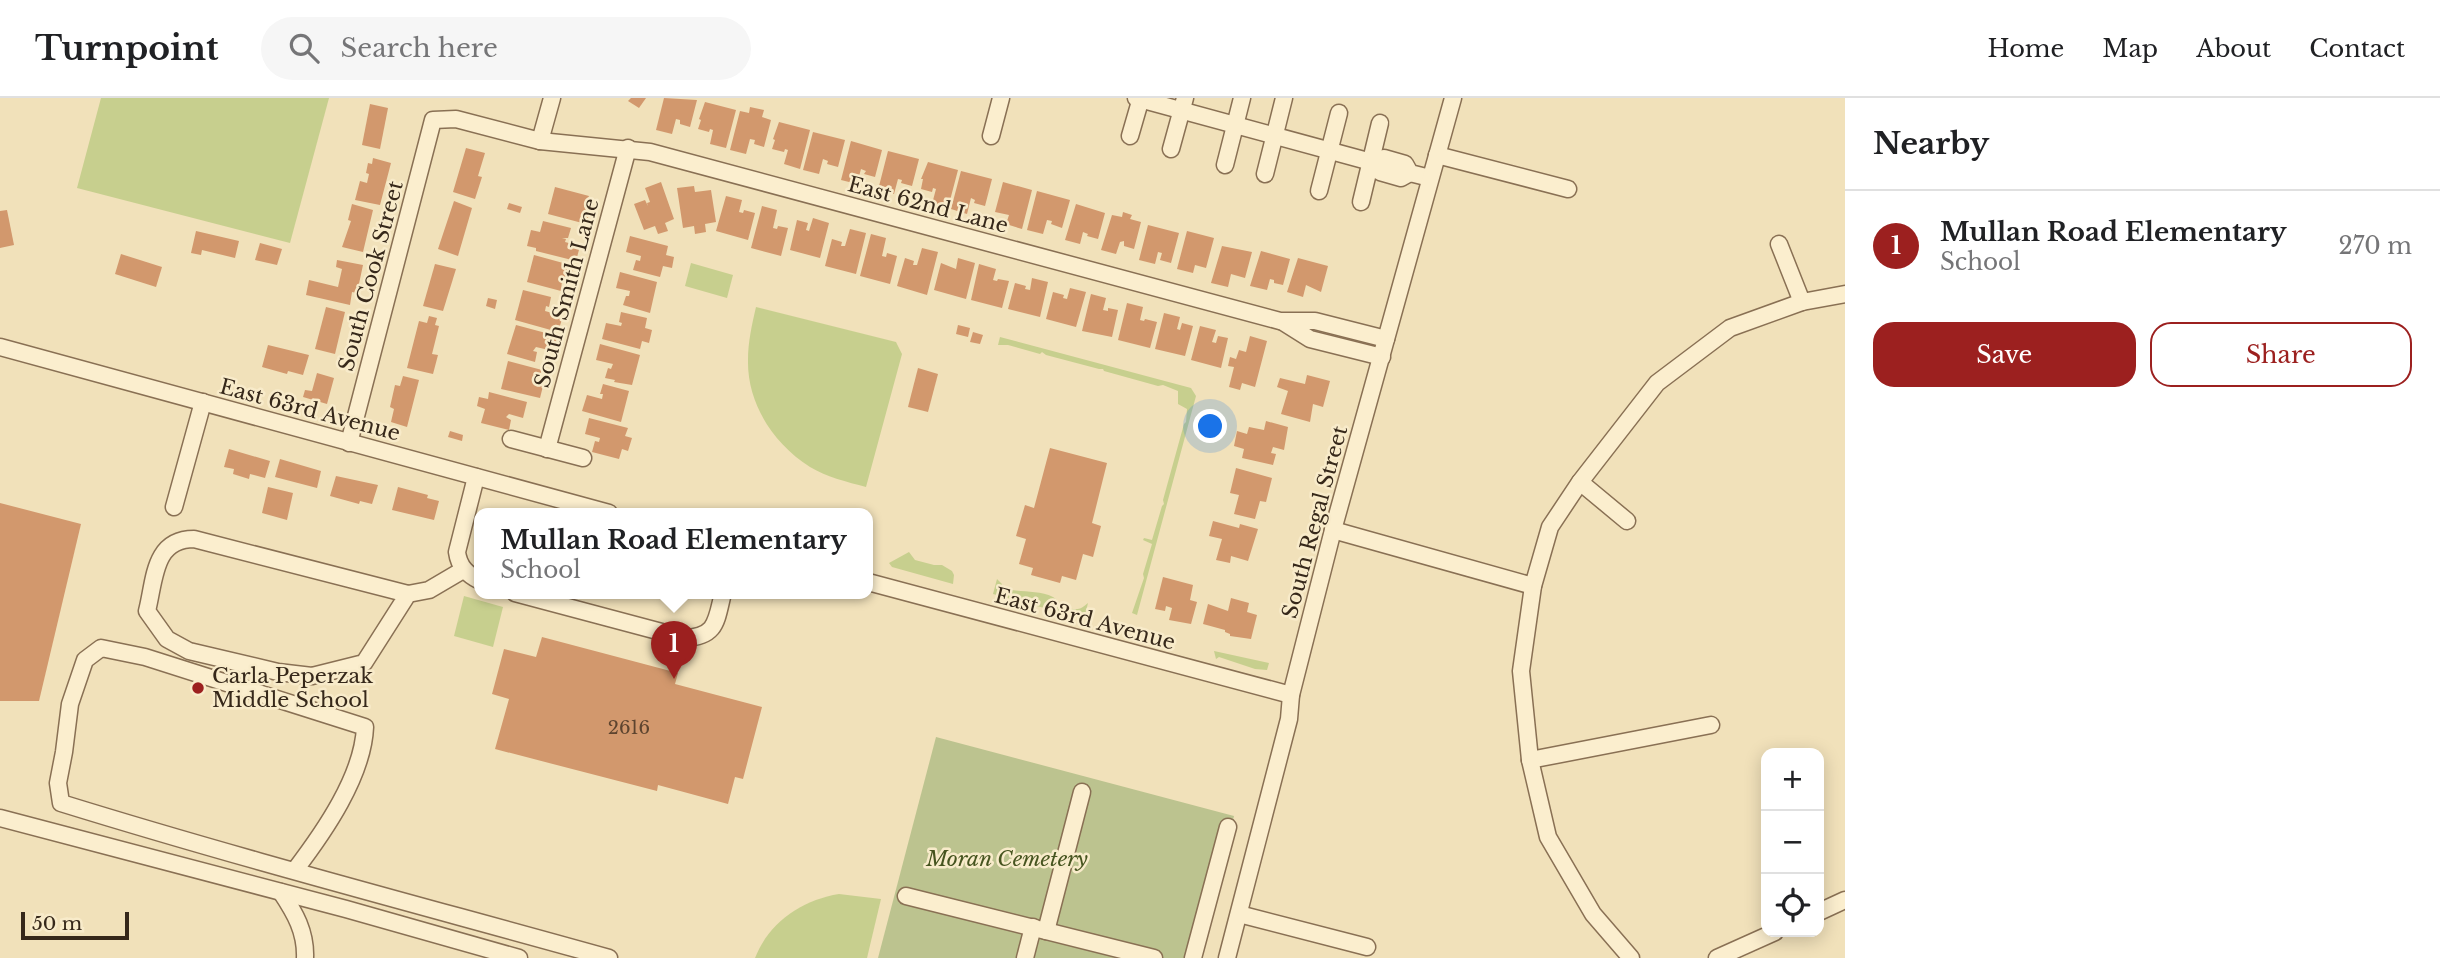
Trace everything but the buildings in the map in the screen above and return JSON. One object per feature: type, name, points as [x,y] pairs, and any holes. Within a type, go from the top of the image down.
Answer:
[{"type":"street","points":[[540,141],[552,98]]},
{"type":"street","points":[[991,136],[1001,98]]},
{"type":"street","points":[[1130,136],[1139,98],[1183,104],[1235,125],[1329,151],[1373,162],[1384,158],[1405,164],[1410,173],[1430,178]]},
{"type":"street","points":[[1225,165],[1242,98]]},
{"type":"street","points":[[1265,174],[1284,98]]},
{"type":"street","name":"South Regal Street","points":[[1227,958],[1289,719],[1291,695],[1333,530],[1453,98]]},
{"type":"street","points":[[1171,149],[1183,104]]},
{"type":"street","points":[[1319,191],[1339,113]]},
{"type":"street","name":"East 62nd Lane","points":[[433,120],[456,119],[540,141],[650,152],[1280,321],[1315,321],[1386,339]]},
{"type":"street","name":"South Cook Street","points":[[349,443],[433,120]]},
{"type":"street","points":[[1361,202],[1373,162],[1380,123]]},
{"type":"street","name":"South Smith Lane","points":[[547,449],[628,148]]},
{"type":"street","points":[[1437,156],[1568,189]]},
{"type":"street","points":[[1779,244],[1802,302]]},
{"type":"street","points":[[1631,958],[1593,914],[1548,837],[1530,760],[1521,671],[1533,586],[1550,527],[1580,482],[1657,383],[1730,328],[1802,302],[1845,294]]},
{"type":"street","name":"East 62nd Lane","points":[[1280,321],[1310,339],[1381,357]]},
{"type":"street","name":"East 63rd Avenue","points":[[0,347],[591,508]]},
{"type":"street","points":[[174,507],[203,402]]},
{"type":"street","points":[[511,439],[583,458]]},
{"type":"street","points":[[474,577],[458,563],[457,552],[476,477]]},
{"type":"street","points":[[1580,482],[1627,521]]},
{"type":"street","points":[[1333,530],[1533,586]]},
{"type":"street","points":[[408,594],[365,663],[312,676],[278,672],[189,651],[167,639],[147,611],[160,557],[168,546],[183,539],[194,539],[408,594],[429,590],[463,570]]},
{"type":"street","name":"East 63rd Avenue","points":[[873,583],[1291,695]]},
{"type":"street","points":[[538,599],[684,638],[698,638],[707,634],[713,627],[721,599]]},
{"type":"street","points":[[295,870],[321,835],[355,771],[365,737],[365,727],[145,657],[101,648],[85,660],[70,704],[58,783],[61,803],[210,849],[295,870],[609,958]]},
{"type":"street","points":[[1530,760],[1711,725]]},
{"type":"street","points":[[1025,958],[1040,929],[1082,792]]},
{"type":"street","points":[[0,818],[519,958]]},
{"type":"street","points":[[1192,958],[1228,827]]},
{"type":"street","points":[[281,892],[303,931],[305,958]]},
{"type":"street","points":[[906,896],[1154,958]]},
{"type":"street","points":[[1824,910],[1845,900]]},
{"type":"street","points":[[1239,914],[1367,947]]},
{"type":"street","points":[[1717,958],[1764,937]]},
{"type":"green space","points":[[101,98],[329,98],[290,243],[77,188]]},
{"type":"green space","points":[[691,263],[733,275],[727,298],[685,286]]},
{"type":"green space","points":[[756,307],[896,342],[902,354],[866,487],[810,467],[785,447],[765,421],[752,392],[749,376],[749,347]]},
{"type":"green space","points":[[1000,337],[1191,388],[1196,396],[1137,615],[1132,613],[1152,544],[1143,540],[1152,540],[1186,422],[1187,409],[1178,404],[1178,391],[1163,385],[1158,386],[1042,352],[1040,354],[998,345]]},
{"type":"green space","points":[[909,552],[915,560],[942,565],[952,571],[953,584],[892,567],[889,563]]},
{"type":"green space","points":[[997,579],[1002,587],[1047,595],[1069,608],[1080,609],[1088,603],[1084,619],[993,594]]},
{"type":"green space","points":[[464,596],[503,607],[493,647],[454,636]]},
{"type":"green space","points":[[1214,651],[1269,663],[1267,670],[1255,669],[1219,657],[1216,659]]},
{"type":"green space","name":"Moran Cemetery","points":[[936,737],[1234,816],[1197,958],[878,958]]},
{"type":"green space","points":[[839,894],[881,899],[867,958],[755,958],[769,934],[788,915],[812,901]]},
{"type":"place","name":"Mullan Road Elementary","points":[[674,679]]},
{"type":"place","name":"Carla Peperzak Middle School","points":[[198,688]]}]
